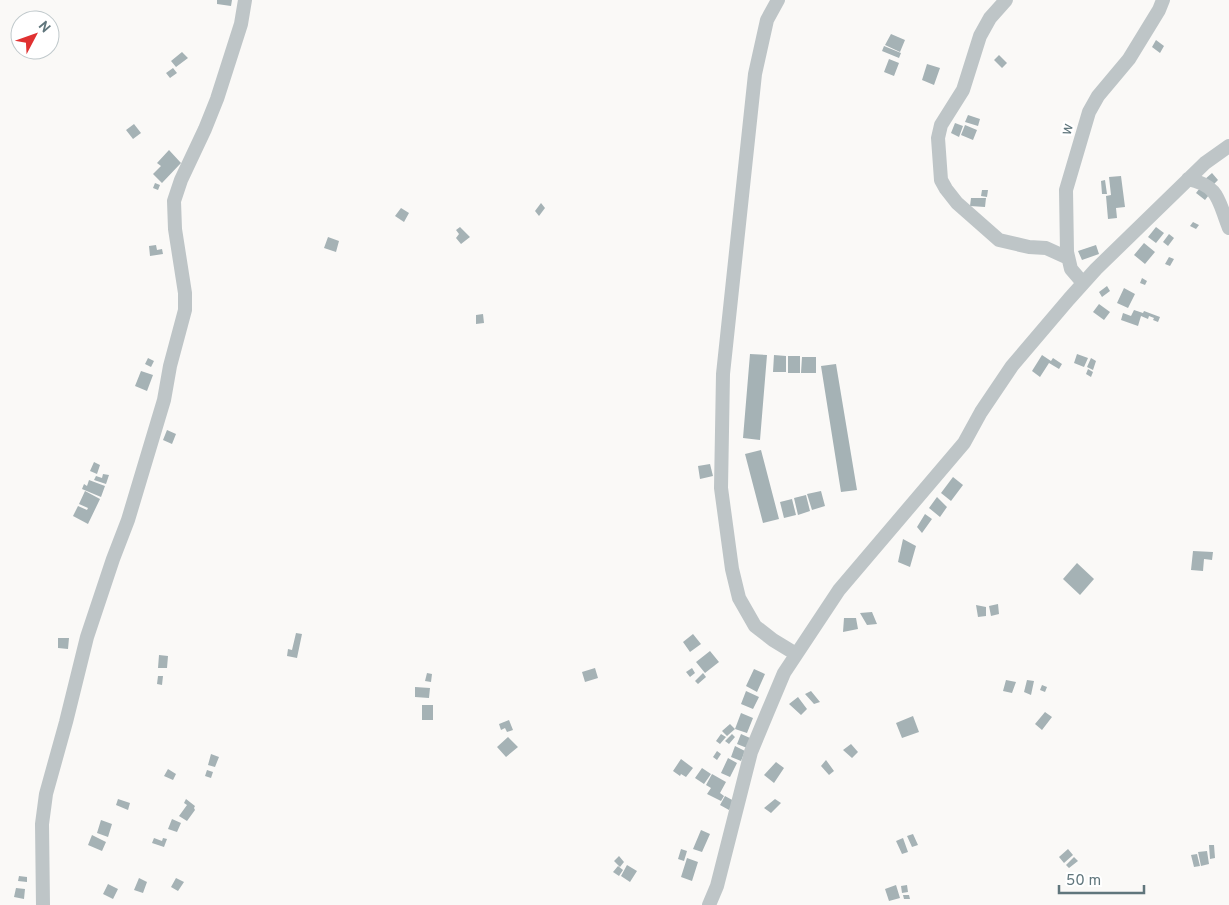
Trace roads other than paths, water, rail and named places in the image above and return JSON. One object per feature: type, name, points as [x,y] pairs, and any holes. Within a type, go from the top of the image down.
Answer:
[{"type":"street","points":[[44,905],[42,824],[46,794],[87,637],[128,520],[164,400],[170,366],[185,310],[185,293],[175,229],[174,201],[181,180],[217,99],[241,24],[245,0]]},
{"type":"street","points":[[778,0],[767,20],[755,74],[723,374],[721,488],[732,569],[739,598],[755,626],[796,654]]},
{"type":"street","points":[[1006,0],[990,18],[980,36],[963,90],[941,125],[938,138],[941,180],[957,203],[1000,240],[1029,247],[1046,248],[1068,258]]},
{"type":"street","name":"w","points":[[1083,284],[1071,268],[1068,258],[1066,190],[1089,112],[1098,96],[1129,59],[1159,10],[1163,0]]},
{"type":"street","points":[[709,905],[718,886],[751,752],[784,673],[839,590],[964,443],[981,412],[1012,366],[1096,269],[1205,163],[1229,146]]},
{"type":"street","points":[[1188,179],[1203,182],[1214,192],[1229,228]]}]
